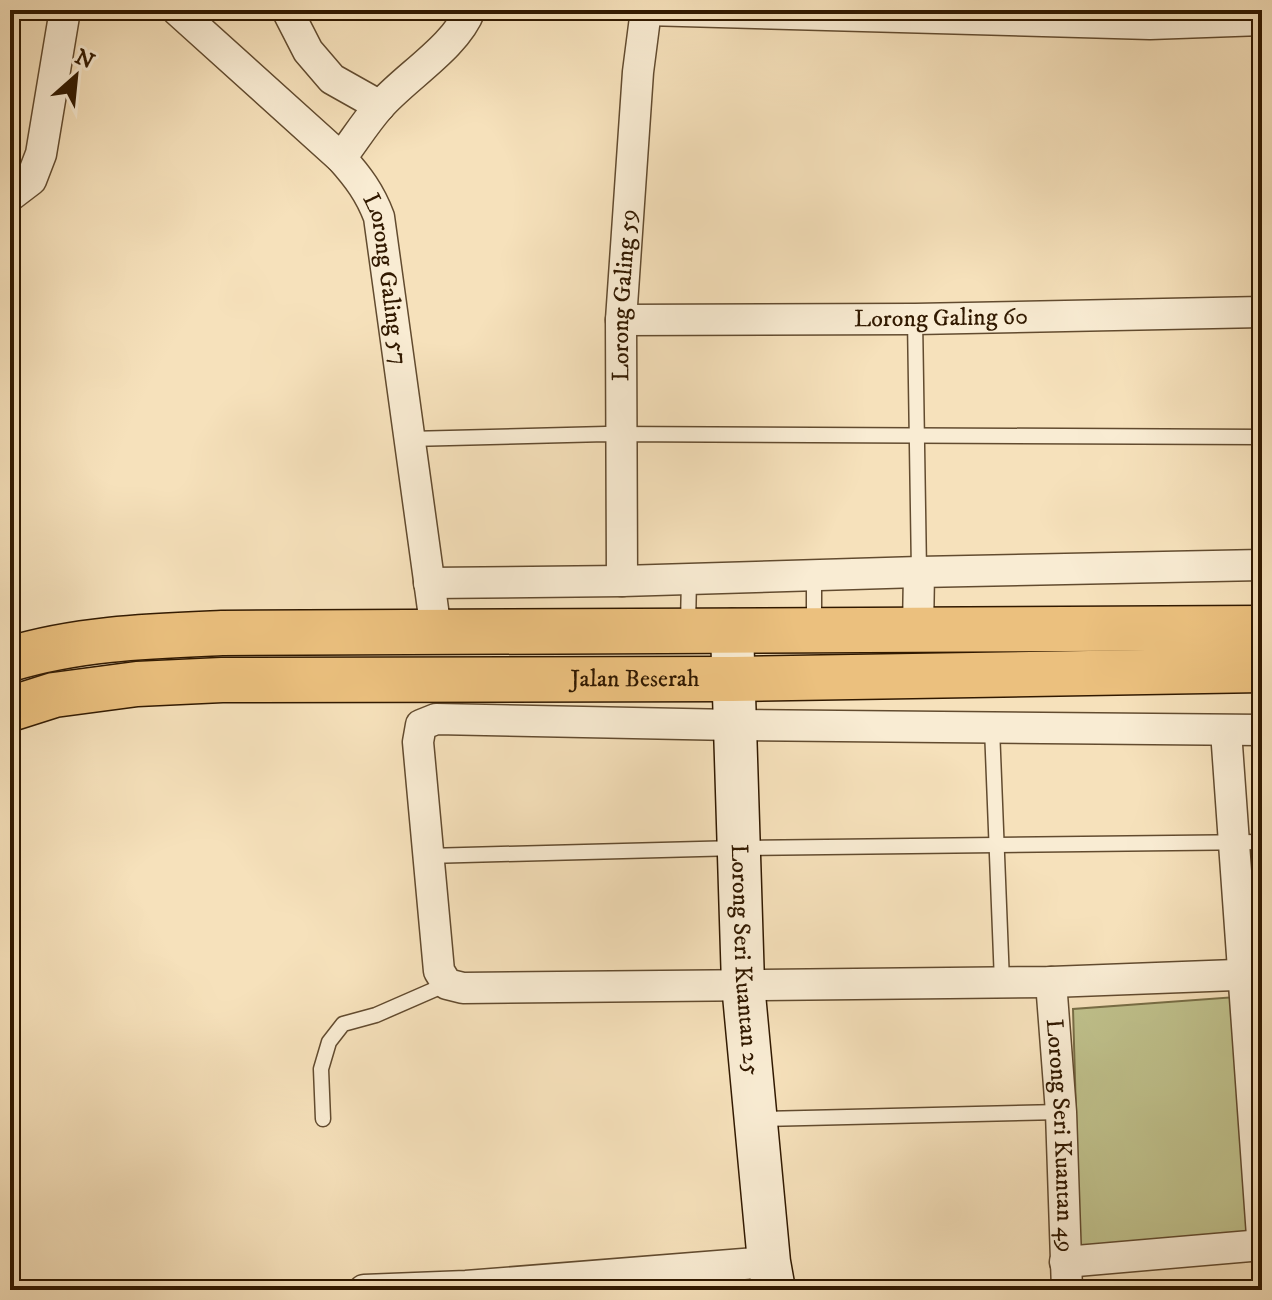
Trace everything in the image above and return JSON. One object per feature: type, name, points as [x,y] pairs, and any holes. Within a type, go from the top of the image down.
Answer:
[{"type":"highway","name":"Jalan Beserah","points":[[10,659],[43,649],[134,636],[688,629],[1262,628]]},
{"type":"highway","name":"Jalan Beserah","points":[[10,709],[54,695],[137,684],[222,680],[732,679],[1262,670]]},
{"type":"street","points":[[10,196],[31,180],[41,154],[65,10]]},
{"type":"street","name":"Lorong Galing 57","points":[[177,10],[341,158],[362,182],[379,217],[436,631]]},
{"type":"street","points":[[287,10],[308,51],[332,79],[380,106]]},
{"type":"street","points":[[341,158],[380,106],[450,39],[470,10]]},
{"type":"street","points":[[646,10],[1262,20]]},
{"type":"street","name":"Lorong Galing 59","points":[[622,581],[621,320],[638,72],[646,10]]},
{"type":"street","name":"Lorong Galing 60","points":[[621,320],[915,319],[1262,312]]},
{"type":"street","points":[[429,583],[1262,565]]},
{"type":"street","points":[[918,630],[919,572]]},
{"type":"street","name":"Lorong Seri Kuantan 25","points":[[732,630],[743,984],[772,1276]]},
{"type":"street","points":[[1253,974],[1051,982],[463,988],[447,984],[439,971],[418,742],[421,725],[436,719],[1262,730]]},
{"type":"street","points":[[1226,731],[1248,842],[1262,1236]]},
{"type":"street","name":"Lorong Seri Kuantan 49","points":[[1051,982],[1061,1112],[1066,1276]]},
{"type":"street","points":[[1066,1276],[1262,1245]]},
{"type":"street","points":[[364,1290],[772,1276]]},
{"type":"lane","points":[[915,319],[919,572]]},
{"type":"lane","points":[[409,439],[622,435],[1262,437]]},
{"type":"lane","points":[[814,574],[814,630]]},
{"type":"lane","points":[[688,629],[689,578]]},
{"type":"lane","points":[[992,728],[1002,982]]},
{"type":"lane","points":[[427,856],[738,848],[1248,842]]},
{"type":"lane","points":[[323,1119],[321,1069],[329,1042],[343,1024],[376,1015],[447,984]]},
{"type":"lane","points":[[757,1119],[1061,1112]]},
{"type":"green space","points":[[1236,997],[1248,1234],[1080,1252],[1073,1009]]}]
